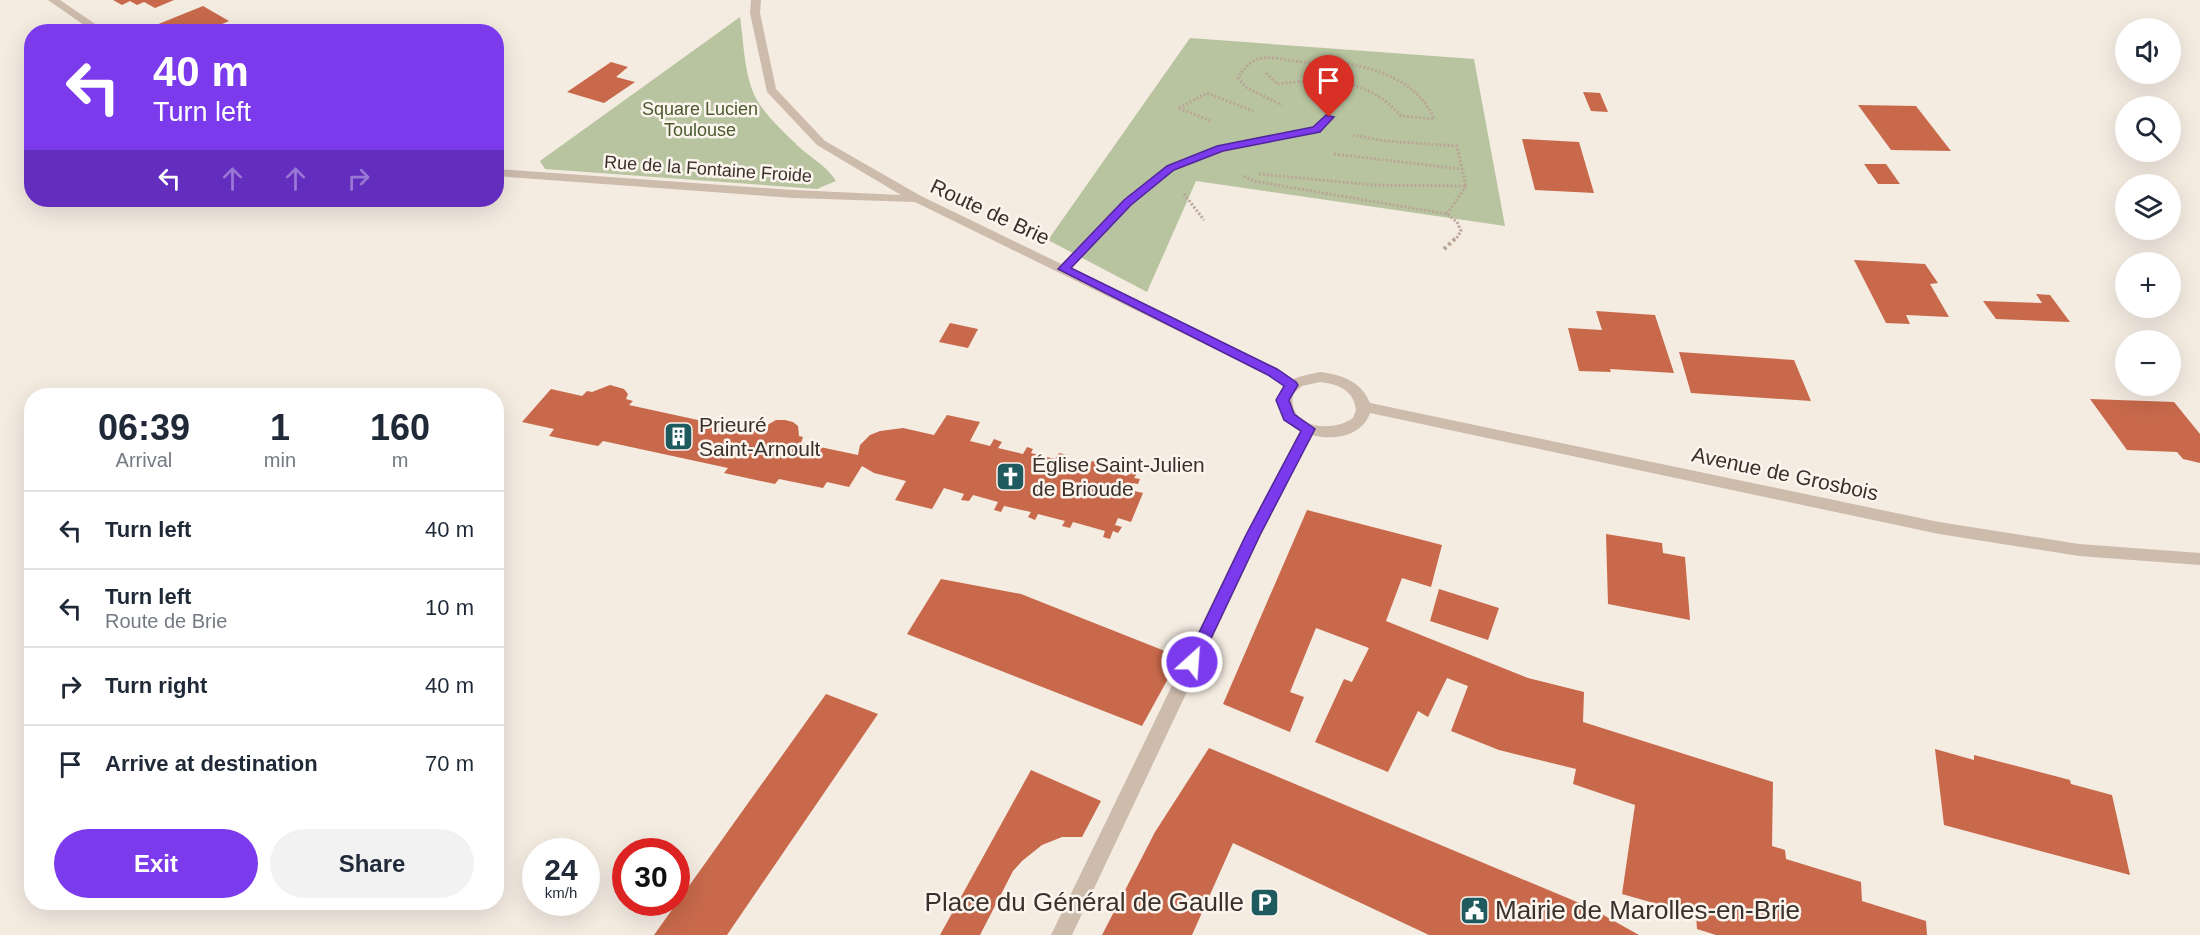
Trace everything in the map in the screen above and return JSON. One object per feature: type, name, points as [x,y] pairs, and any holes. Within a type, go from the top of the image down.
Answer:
[{"type":"street","points":[[53,0],[90,24]]},
{"type":"street","name":"Route de Brie","points":[[756,0],[755,13],[771,90],[821,143],[917,199],[1273,372],[1292,385]]},
{"type":"street","points":[[1063,269],[1127,202],[1170,168],[1221,149],[1316,130],[1329,117]]},
{"type":"street","name":"Rue de la Fontaine Froide","points":[[504,173],[794,194],[917,199]]},
{"type":"street","points":[[1320,377],[1338,381],[1354,390],[1362,398],[1364,407],[1363,416],[1357,424],[1347,429],[1322,432],[1297,424],[1284,408],[1283,400],[1292,385],[1300,380],[1320,377]]},
{"type":"street","name":"Avenue de Grosbois","points":[[1364,407],[1939,528],[2079,550],[2200,559]]},
{"type":"street","points":[[1061,935],[1253,535],[1308,429]]},
{"type":"path","points":[[1241,174],[1253,181],[1447,214],[1457,222],[1461,231],[1455,241],[1444,249]]},
{"type":"path","points":[[1447,214],[1466,186]]},
{"type":"green space","name":"Square Lucien Toulouse","points":[[740,17],[747,72],[758,102],[777,126],[824,167],[836,181],[817,189],[545,169],[540,161]]},
{"type":"green space","points":[[1190,38],[1474,59],[1505,226],[1196,181],[1147,292],[1048,240]]},
{"type":"building","points":[[113,0],[174,0],[155,8],[144,2],[137,5],[130,1],[122,5]]},
{"type":"building","points":[[203,6],[229,21],[222,24],[158,24]]},
{"type":"building","points":[[611,62],[628,67],[616,77],[635,82],[604,103],[567,92]]},
{"type":"building","points":[[1583,92],[1600,93],[1608,112],[1591,111]]},
{"type":"building","points":[[1858,105],[1916,106],[1951,151],[1891,150]]},
{"type":"building","points":[[1522,139],[1579,142],[1594,193],[1535,190]]},
{"type":"building","points":[[1864,164],[1886,164],[1900,184],[1878,184]]},
{"type":"building","points":[[1854,260],[1925,264],[1938,283],[1930,284],[1949,317],[1906,315],[1910,324],[1886,323]]},
{"type":"building","points":[[2036,294],[2050,295],[2070,322],[1996,319],[1983,301],[2042,303]]},
{"type":"building","points":[[1596,311],[1655,315],[1674,373],[1610,369],[1611,372],[1579,371],[1568,328],[1602,330]]},
{"type":"building","points":[[950,323],[978,329],[968,348],[939,342]]},
{"type":"building","points":[[1679,352],[1794,360],[1811,401],[1691,393]]},
{"type":"building","points":[[610,385],[624,389],[628,394],[626,399],[633,401],[629,405],[753,432],[757,426],[762,428],[776,420],[793,422],[798,426],[799,436],[803,437],[801,443],[858,455],[860,445],[870,435],[880,431],[903,428],[934,435],[947,415],[980,422],[970,441],[990,446],[994,439],[1002,442],[998,448],[1023,454],[1027,447],[1033,449],[1031,453],[1055,459],[1059,453],[1067,455],[1064,461],[1089,467],[1092,461],[1100,463],[1097,469],[1127,476],[1130,469],[1138,472],[1134,478],[1140,479],[1138,484],[1133,483],[1130,490],[1143,493],[1131,522],[1118,518],[1115,525],[1122,527],[1118,533],[1113,531],[1110,539],[1103,537],[1105,531],[1073,522],[1070,528],[1062,526],[1065,521],[1038,514],[1035,520],[1028,517],[1031,512],[1004,506],[1001,512],[994,510],[998,502],[973,495],[969,501],[961,500],[964,494],[944,488],[932,509],[895,500],[906,481],[874,473],[862,466],[849,487],[827,482],[823,488],[779,479],[775,484],[724,473],[728,468],[603,441],[598,446],[549,436],[554,429],[522,422],[551,389],[582,396],[587,391],[592,392]]},
{"type":"building","points":[[2090,399],[2174,402],[2200,434],[2200,463],[2183,459],[2177,452],[2127,450]]},
{"type":"building","points":[[1307,510],[1442,545],[1431,587],[1402,578],[1386,621],[1528,678],[1584,692],[1583,722],[1773,782],[1772,846],[1785,850],[1786,859],[1861,882],[1862,901],[1926,921],[1927,935],[1716,935],[1697,929],[1696,915],[1622,894],[1635,805],[1573,784],[1576,769],[1499,750],[1451,731],[1468,686],[1447,678],[1428,717],[1418,711],[1388,772],[1315,742],[1344,679],[1352,682],[1369,648],[1316,628],[1290,692],[1304,697],[1290,732],[1223,704]]},
{"type":"building","points":[[1606,534],[1662,543],[1663,553],[1685,557],[1690,620],[1608,604]]},
{"type":"building","points":[[941,579],[1021,594],[1180,657],[1142,726],[907,634]]},
{"type":"building","points":[[1439,589],[1499,608],[1488,640],[1430,621]]},
{"type":"building","points":[[826,694],[878,714],[727,935],[654,935],[668,916],[690,916],[690,885]]},
{"type":"building","points":[[1209,748],[1589,907],[1639,935],[1429,935],[1233,843],[1192,935],[1102,935],[1155,832]]},
{"type":"building","points":[[1935,749],[1974,760],[1974,755],[2070,780],[2071,784],[2112,795],[2130,875],[1944,825]]},
{"type":"building","points":[[1031,770],[1101,801],[1082,837],[1062,837],[1042,845],[1022,861],[1013,871],[980,935],[940,935]]},
{"type":"place","name":"Prieuré Saint-Arnoult","points":[[678,437]]},
{"type":"place","name":"Église Saint-Julien de Brioude","points":[[1011,477]]},
{"type":"place","name":"Place du Général de Gaulle","points":[[1265,902]]},
{"type":"place","name":"Mairie de Marolles-en-Brie","points":[[1474,910]]},
{"type":"route","points":[[1192,662],[1253,535],[1308,429],[1289,417],[1283,400],[1292,385],[1273,372],[1063,269],[1127,202],[1170,168],[1221,149],[1316,130],[1329,117]]}]
